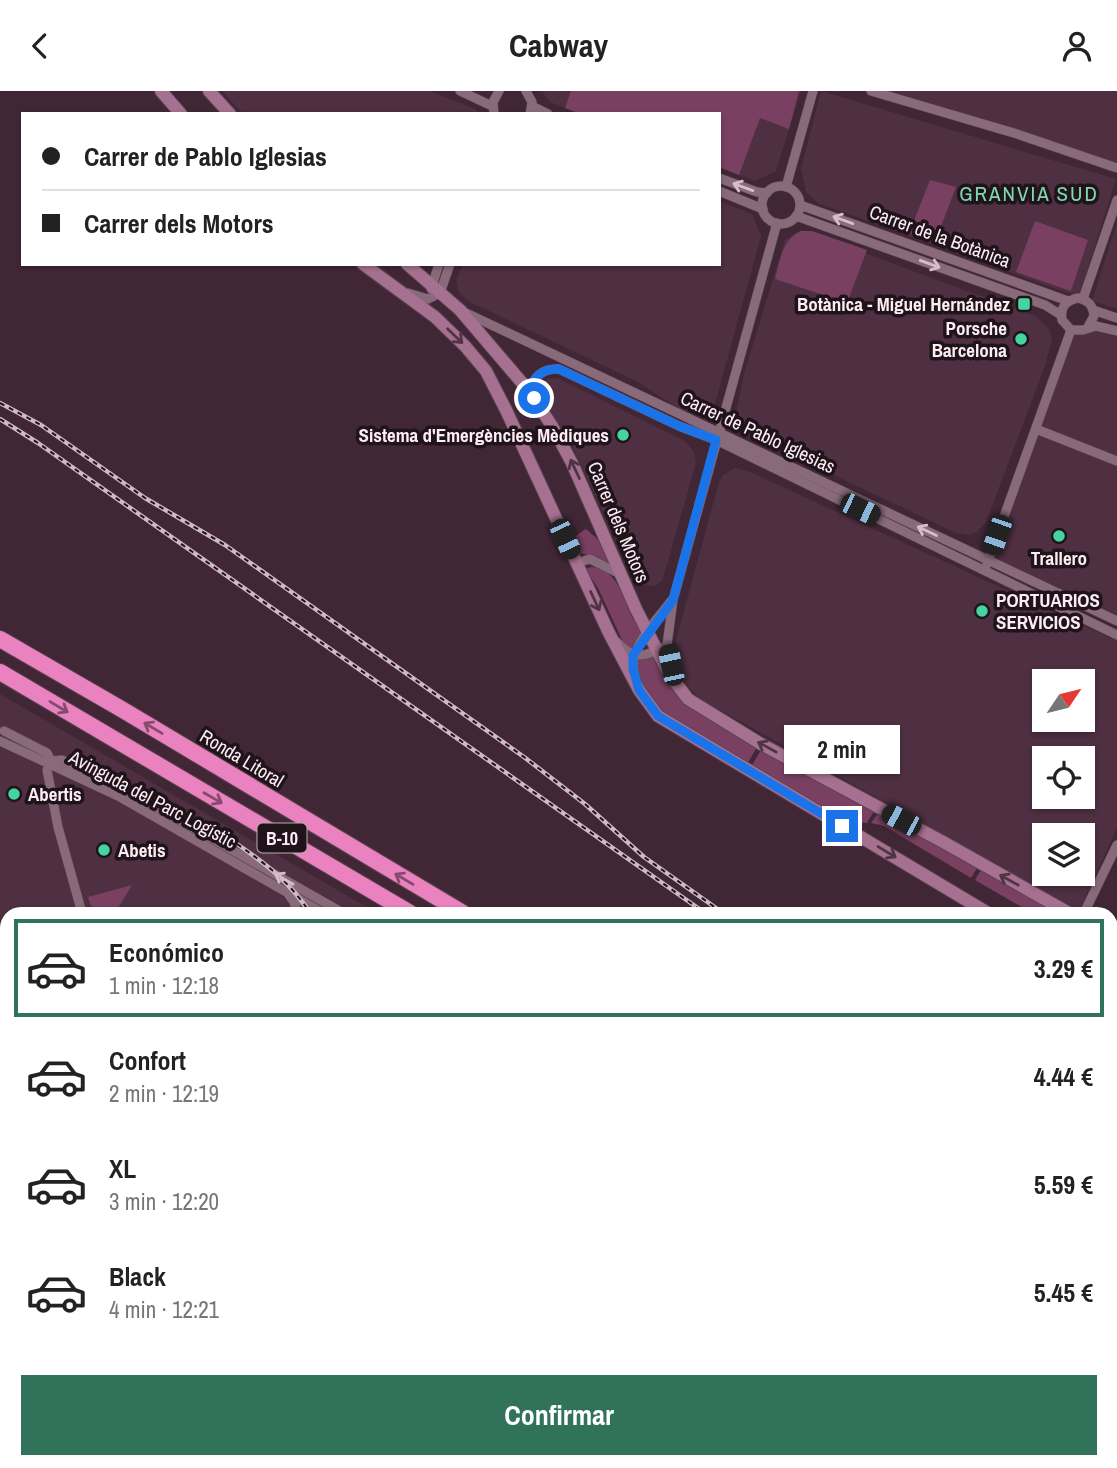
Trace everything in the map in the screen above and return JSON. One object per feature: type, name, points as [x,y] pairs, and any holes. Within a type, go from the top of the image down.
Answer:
[{"type":"highway","points":[[0,631],[57,667],[78,684]]},
{"type":"highway","name":"Ronda Litoral","points":[[0,639],[453,907]]},
{"type":"highway","name":"B-10","points":[[0,672],[400,907]]},
{"type":"street","points":[[161,91],[179,112]]},
{"type":"street","points":[[209,91],[228,112]]},
{"type":"street","points":[[460,91],[493,110],[496,91]]},
{"type":"street","points":[[527,91],[531,110]]},
{"type":"street","points":[[786,187],[813,91]]},
{"type":"street","points":[[871,91],[1017,134],[1117,168]]},
{"type":"street","points":[[721,179],[767,193]]},
{"type":"street","points":[[778,186],[786,187],[797,194],[800,205],[796,216],[789,222],[777,223],[768,218],[763,209],[763,200],[767,193],[778,186]]},
{"type":"street","points":[[721,192],[763,209]]},
{"type":"street","points":[[1083,299],[1117,200]]},
{"type":"street","name":"Carrer de la Botànica","points":[[800,205],[1069,301]]},
{"type":"street","name":"Carrer de la Botànica","points":[[796,216],[1045,305],[1061,314]]},
{"type":"street","points":[[676,685],[667,645],[673,600],[777,223]]},
{"type":"street","points":[[366,266],[435,317],[486,371],[609,633],[639,690],[658,716],[978,907]]},
{"type":"street","name":"Carrer dels Motors","points":[[409,266],[433,292],[460,310],[529,391],[552,426],[572,463],[620,574],[657,649],[676,685],[693,703],[761,744],[1058,907]]},
{"type":"street","points":[[435,317],[433,292],[439,266]]},
{"type":"street","points":[[433,292],[449,266]]},
{"type":"street","points":[[398,289],[433,292]]},
{"type":"street","points":[[1083,299],[1069,301],[1064,306],[1061,314],[1063,323],[1071,330],[1096,326],[1117,331]]},
{"type":"street","points":[[1083,299],[1093,310],[1117,318]]},
{"type":"street","name":"Carrer de Pablo Iglesias","points":[[460,310],[987,564],[1117,621]]},
{"type":"street","points":[[1088,327],[1093,320],[1093,310]]},
{"type":"street","points":[[987,564],[1071,330]]},
{"type":"street","name":"Carrer de Pablo Iglesias","points":[[529,391],[541,372],[559,369],[679,426],[717,436]]},
{"type":"street","points":[[1036,429],[1117,461]]},
{"type":"street","points":[[576,563],[590,559],[620,574]]},
{"type":"street","name":"Carrer de Pablo Iglesias","points":[[987,564],[1117,634]]},
{"type":"street","points":[[639,690],[633,669],[633,655],[673,600]]},
{"type":"street","points":[[609,633],[633,655],[646,655],[657,649],[667,631]]},
{"type":"street","name":"Avinguda del Parc Logístic","points":[[1,734],[120,797],[312,907]]},
{"type":"street","name":"Avinguda del Parc Logístic","points":[[1,734],[45,748],[169,812],[333,907]]},
{"type":"street","name":"Avinguda del Parc Logístic","points":[[50,762],[62,760],[114,784]]},
{"type":"street","points":[[50,762],[47,770],[58,827],[80,907]]},
{"type":"street","points":[[1087,907],[1117,845]]},
{"type":"street","points":[[288,893],[295,907]]},
{"type":"shaded area","points":[[222,91],[430,91],[477,112],[241,112]]},
{"type":"shaded area","points":[[542,91],[801,91],[776,171],[755,181],[721,168],[721,112],[576,112],[550,102]]},
{"type":"shaded area","points":[[571,91],[799,91],[789,129],[760,118],[739,175],[721,168],[721,112],[576,112],[565,108]]},
{"type":"shaded area","points":[[821,91],[1116,179],[1079,297],[818,203],[806,192],[801,168]]},
{"type":"shaded area","points":[[873,91],[1117,91],[1117,165]]},
{"type":"shaded area","points":[[930,180],[956,187],[935,242],[909,233]]},
{"type":"shaded area","points":[[721,202],[752,214],[761,236],[715,404],[684,412],[636,381],[468,301],[458,291],[456,279],[462,266],[721,266]]},
{"type":"shaded area","points":[[1035,221],[1088,240],[1071,291],[1016,272]]},
{"type":"shaded area","points":[[1117,223],[1117,309],[1092,301]]},
{"type":"shaded area","points":[[801,230],[1036,316],[1049,329],[1052,338],[1045,366],[986,522],[977,532],[969,535],[956,533],[834,475],[760,444],[737,429],[735,417],[744,374],[785,240]]},
{"type":"shaded area","points":[[801,231],[812,231],[867,250],[847,303],[775,279],[786,245]]},
{"type":"shaded area","points":[[1088,327],[1117,337],[1117,620],[992,557],[1036,429],[1077,331]]},
{"type":"shaded area","points":[[557,378],[685,441],[694,452],[696,463],[663,580],[654,586],[642,585],[634,578],[570,441],[543,400],[541,391],[547,379]]},
{"type":"shaded area","points":[[735,468],[748,471],[1117,641],[1117,828],[1095,876],[1095,823],[1032,823],[1032,886],[1090,886],[1081,907],[1068,907],[704,701],[683,679],[676,658],[676,640],[719,482],[722,476]]},
{"type":"shaded area","points":[[586,529],[603,544],[611,565],[598,557],[578,553],[571,539]]},
{"type":"shaded area","points":[[585,569],[600,569],[613,578],[633,619],[639,623],[644,634],[632,651],[623,642],[598,588]]},
{"type":"shaded area","points":[[653,655],[673,688],[684,700],[710,720],[757,747],[747,764],[677,722],[648,694],[639,677],[636,658]]},
{"type":"shaded area","points":[[0,694],[367,907],[0,907]]},
{"type":"shaded area","points":[[761,750],[874,811],[867,823],[845,821],[751,767]]},
{"type":"shaded area","points":[[878,813],[977,868],[971,878],[884,826],[871,823]]},
{"type":"shaded area","points":[[981,870],[1047,907],[1022,907],[975,880]]},
{"type":"shaded area","points":[[132,885],[119,907],[91,906],[88,897]]},
{"type":"railway","points":[[0,403],[41,425],[145,498],[225,545],[524,757],[585,804],[644,857],[715,907]]},
{"type":"railway","points":[[0,419],[38,443],[696,907]]},
{"type":"railway","points":[[237,844],[277,875],[306,907]]},
{"type":"place","name":"Botànica - Miguel Hernández","points":[[1024,304]]},
{"type":"place","name":"Porsche Barcelona","points":[[1021,339]]},
{"type":"place","name":"Sistema d'Emergències Mèdiques","points":[[623,435]]},
{"type":"place","name":"Trallero","points":[[1059,536]]},
{"type":"place","name":"PORTUARIOS SERVICIOS","points":[[982,611]]},
{"type":"place","name":"Abertis","points":[[14,794]]},
{"type":"place","name":"Abetis","points":[[104,850]]},
{"type":"district","name":"GRANVIA SUD","points":[[1029,193]]},
{"type":"route","points":[[534,398],[529,391],[536,376],[546,370],[559,369],[679,426],[716,440],[673,600],[633,655],[633,669],[639,690],[658,716],[842,826]]}]
